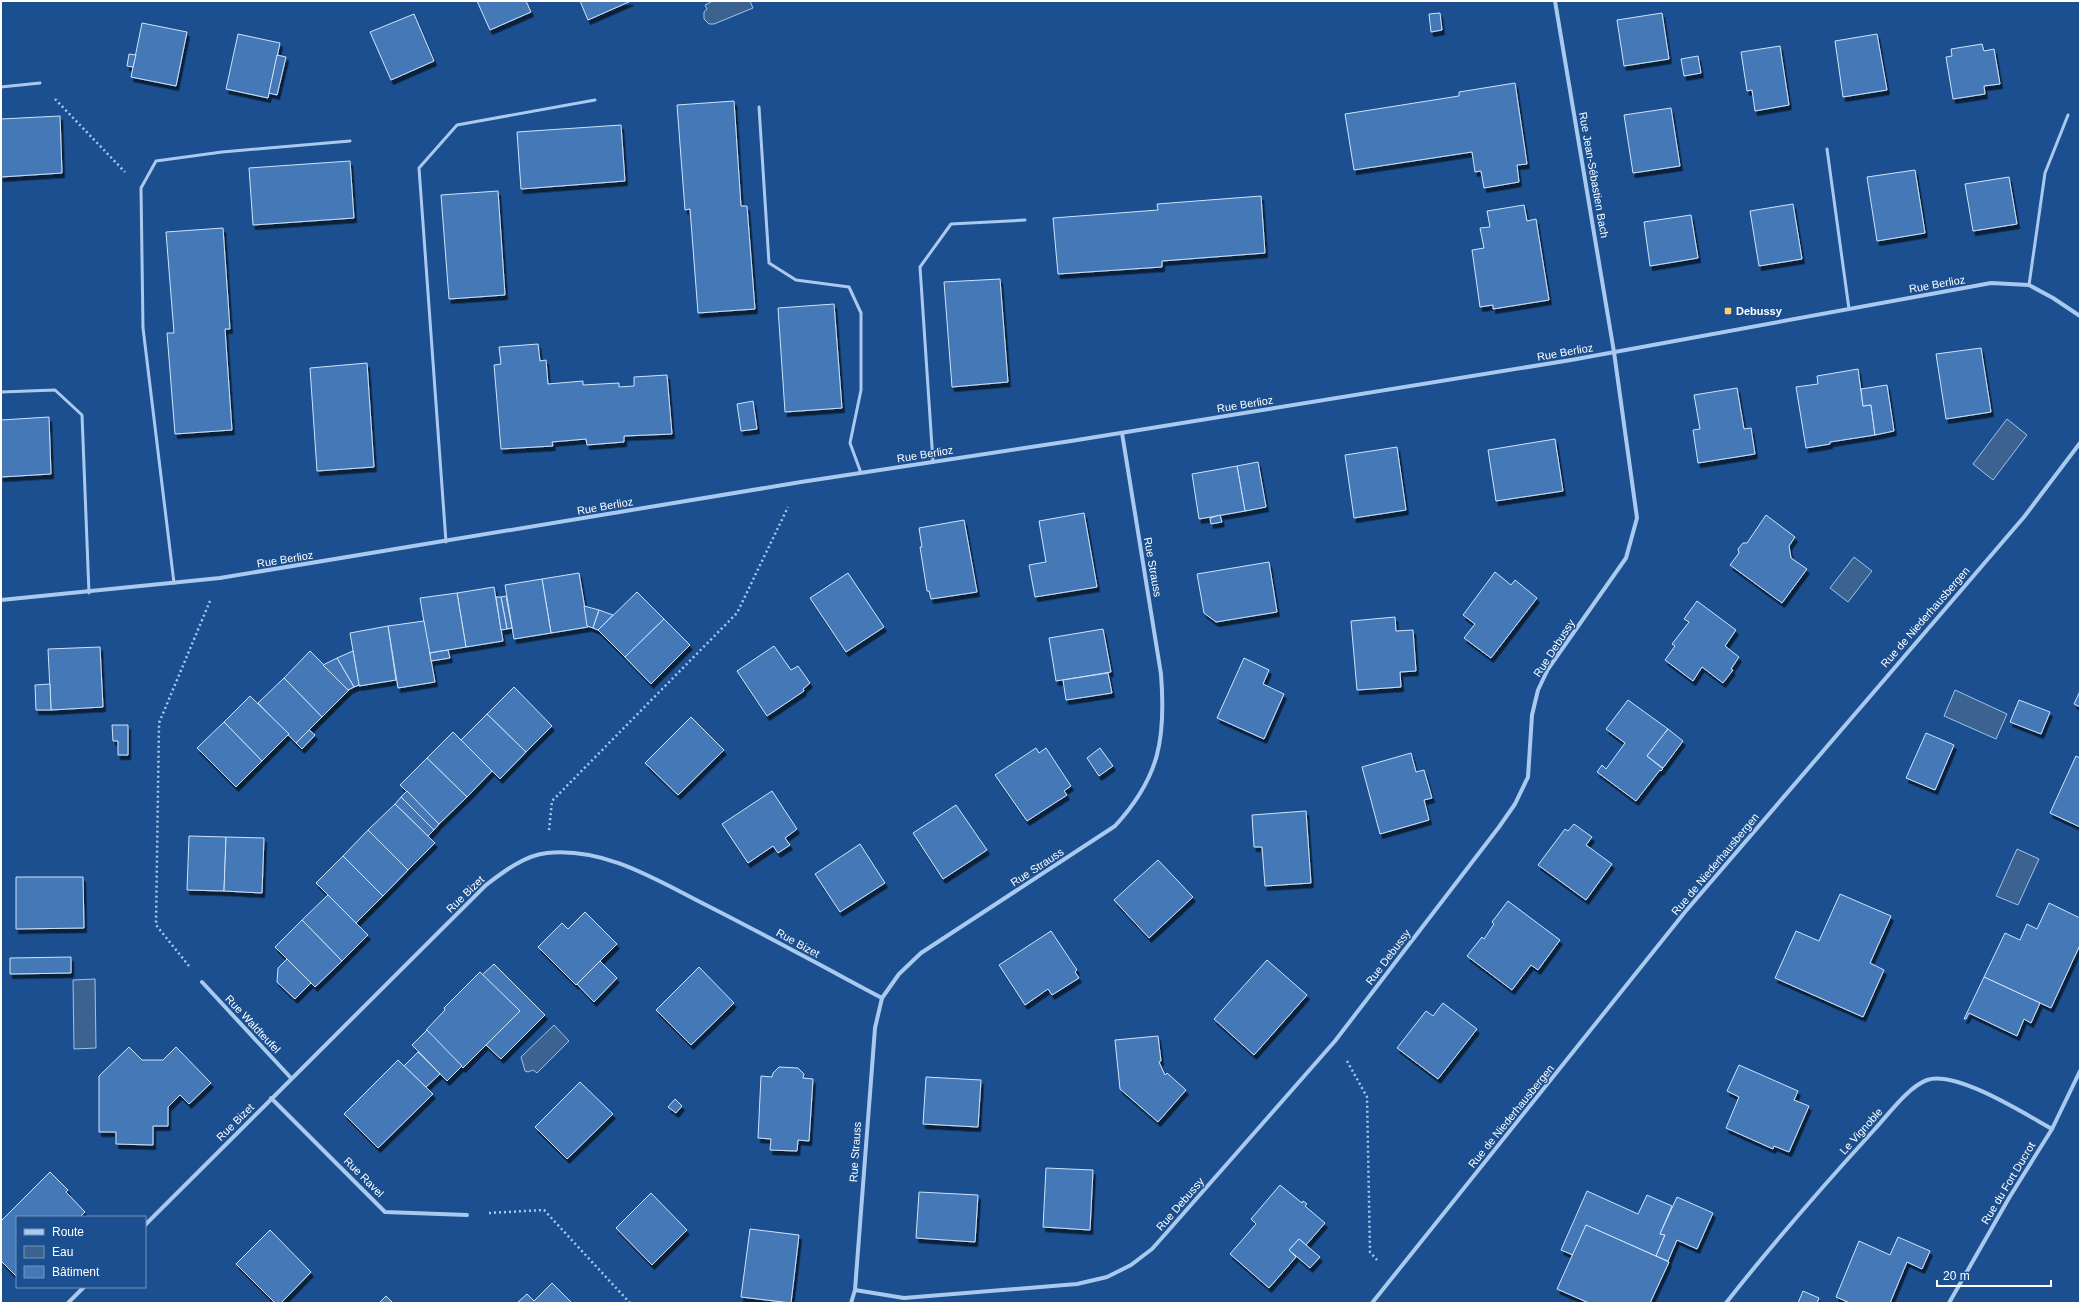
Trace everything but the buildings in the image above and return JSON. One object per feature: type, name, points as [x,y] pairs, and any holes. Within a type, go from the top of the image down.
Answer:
[{"type":"street","name":"Rue Jean-Sébastien Bach","points":[[1555,1],[1614,352]]},
{"type":"street","name":"Rue Berlioz","points":[[1,600],[89,593],[220,578],[446,542],[801,482],[1122,433],[1614,352],[1991,283],[2029,285],[2053,298],[2080,316]]},
{"type":"street","name":"Rue Debussy","points":[[855,1290],[904,1298],[1077,1284],[1107,1277],[1131,1265],[1152,1249],[1164,1236],[1335,1041],[1515,804],[1528,777],[1531,760],[1532,715],[1538,690],[1548,669],[1626,558],[1637,518],[1614,352]]},
{"type":"street","name":"Rue Strauss","points":[[851,1303],[855,1290],[869,1079],[874,1028],[882,998],[899,974],[921,953],[1115,826],[1131,808],[1154,768],[1162,738],[1164,709],[1162,674],[1122,433]]},
{"type":"street","name":"Rue de Niederhausbergen","points":[[1372,1303],[1685,912],[2024,517],[2080,443]]},
{"type":"street","name":"Rue Bizet","points":[[146,1224],[486,885],[506,869],[546,853],[577,852],[606,858],[636,870],[777,941],[882,998]]},
{"type":"street","name":"Rue Waldteufel","points":[[202,982],[291,1078]]},
{"type":"street","name":"Rue du Fort Ducrot","points":[[1949,1303],[2009,1198],[2052,1129],[2080,1071]]},
{"type":"street","name":"Le Vignoble","points":[[1726,1303],[1768,1250],[1840,1168],[1908,1093],[1927,1080],[1944,1079],[1967,1084],[2052,1129]]},
{"type":"street","name":"Rue Ravel","points":[[272,1098],[385,1212],[466,1215]]},
{"type":"street","points":[[68,1303],[83,1288]]},
{"type":"lane","points":[[1,87],[40,83]]},
{"type":"lane","points":[[446,542],[420,168],[458,125],[595,100]]},
{"type":"lane","points":[[759,107],[769,263],[796,280],[849,287],[861,313],[861,390],[850,443],[861,473]]},
{"type":"lane","points":[[2029,285],[2045,173],[2068,116]]},
{"type":"lane","points":[[174,583],[143,328],[141,188],[156,161],[222,152],[350,141]]},
{"type":"lane","points":[[1827,149],[1849,309]]},
{"type":"lane","points":[[933,462],[920,267],[951,224],[1026,220]]},
{"type":"lane","points":[[1,392],[55,390],[82,415],[89,593]]},
{"type":"path","points":[[40,83],[141,188]]},
{"type":"path","points":[[546,853],[552,801],[737,613],[801,482]]},
{"type":"path","points":[[202,982],[156,925],[159,723],[220,578]]},
{"type":"path","points":[[1335,1041],[1367,1097],[1370,1252],[1392,1279]]},
{"type":"path","points":[[466,1215],[544,1210],[630,1303]]},
{"type":"water","points":[[713,1],[750,1],[753,8],[714,24],[709,24],[704,19],[704,12],[707,9],[705,5]]},
{"type":"water","points":[[2007,419],[2027,435],[1993,480],[1973,464]]},
{"type":"water","points":[[1854,557],[1872,571],[1848,602],[1830,588]]},
{"type":"water","points":[[1955,690],[2007,714],[1996,739],[1944,716]]},
{"type":"water","points":[[2017,849],[2039,859],[2018,905],[1996,896]]},
{"type":"water","points":[[95,979],[96,1048],[74,1049],[73,980]]},
{"type":"water","points":[[554,1025],[569,1041],[537,1073],[533,1070],[528,1072],[525,1071],[521,1057]]},
{"type":"place","name":"Debussy","points":[[1728,311]]}]
